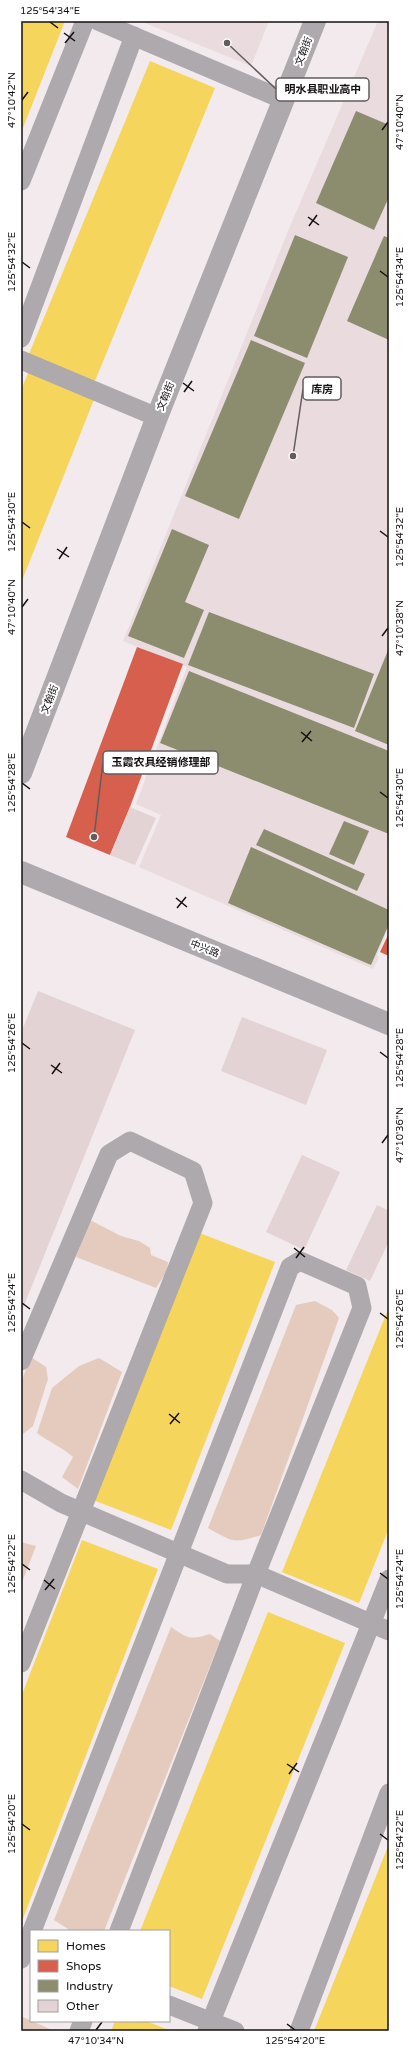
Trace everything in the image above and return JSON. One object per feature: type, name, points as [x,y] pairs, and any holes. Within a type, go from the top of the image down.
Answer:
[{"type":"street","name":"文翰街","points":[[21,773],[157,417],[315,21]]},
{"type":"street","name":"中兴路","points":[[21,872],[389,1024]]},
{"type":"lane","points":[[21,181],[85,21]]},
{"type":"lane","points":[[98,21],[284,100]]},
{"type":"lane","points":[[21,338],[134,36]]},
{"type":"lane","points":[[21,360],[157,417]]},
{"type":"lane","points":[[21,1361],[109,1154],[130,1141],[193,1171],[203,1203],[21,1663]]},
{"type":"lane","points":[[33,1930],[290,1267],[300,1261],[357,1286],[362,1308],[256,1574],[119,1930]]},
{"type":"lane","points":[[21,1480],[80,1511],[227,1574],[256,1574],[389,1631]]},
{"type":"lane","points":[[209,2026],[389,1579]]},
{"type":"lane","points":[[299,2031],[389,1793]]},
{"type":"lane","points":[[170,2006],[209,2026],[235,2031]]},
{"type":"shaded area","points":[[140,21],[269,21],[251,66]]},
{"type":"shaded area","points":[[378,21],[389,21],[389,927],[377,955],[379,957],[373,969],[139,867],[161,815],[136,804],[187,667],[123,641],[288,231]]},
{"type":"shaded area","points":[[90,1220],[121,1236],[139,1241],[150,1248],[151,1255],[168,1262],[167,1271],[156,1288],[76,1257]]},
{"type":"shaded area","points":[[315,1301],[332,1310],[339,1318],[261,1535],[244,1540],[228,1539],[208,1528],[296,1305]]},
{"type":"shaded area","points":[[31,1357],[46,1367],[48,1379],[33,1426],[21,1434],[21,1382]]},
{"type":"shaded area","points":[[99,1358],[122,1372],[78,1489],[62,1477],[73,1457],[37,1433],[52,1388],[79,1366]]},
{"type":"shaded area","points":[[21,1542],[36,1546],[21,1585]]},
{"type":"shaded area","points":[[171,1627],[186,1636],[194,1638],[210,1634],[220,1641],[104,1930],[69,1930],[54,1920]]},
{"type":"shaded area","points":[[21,2016],[30,2020],[30,2022],[34,2022],[54,2031],[21,2031]]},
{"type":"building: Homes","points":[[21,21],[65,21],[21,133]]},
{"type":"building: Homes","points":[[150,61],[215,88],[95,381],[29,354]]},
{"type":"building: Homes","points":[[29,371],[95,397],[21,583],[21,390]]},
{"type":"building: Homes","points":[[197,1232],[275,1262],[171,1530],[93,1500]]},
{"type":"building: Homes","points":[[389,1307],[389,1528],[359,1603],[282,1572]]},
{"type":"building: Homes","points":[[82,1540],[158,1569],[22,1921],[21,1697]]},
{"type":"building: Homes","points":[[268,1612],[345,1643],[202,1999],[170,1986],[170,1930],[140,1930]]},
{"type":"building: Homes","points":[[389,1844],[389,2031],[314,2031]]},
{"type":"building: Homes","points":[[115,2022],[148,2022],[171,2031],[111,2031]]},
{"type":"building: Shops","points":[[137,647],[183,664],[130,807],[110,855],[66,837]]},
{"type":"building: Shops","points":[[389,933],[389,956],[380,952]]},
{"type":"building: Industry","points":[[356,111],[389,125],[389,197],[374,230],[316,203]]},
{"type":"building: Industry","points":[[295,235],[348,257],[307,358],[254,336]]},
{"type":"building: Industry","points":[[384,236],[389,238],[389,340],[347,321]]},
{"type":"building: Industry","points":[[251,340],[305,363],[239,519],[185,496]]},
{"type":"building: Industry","points":[[172,529],[209,545],[185,602],[204,610],[184,658],[128,636]]},
{"type":"building: Industry","points":[[209,612],[374,674],[354,728],[188,665]]},
{"type":"building: Industry","points":[[389,648],[389,745],[355,731]]},
{"type":"building: Industry","points":[[189,671],[389,751],[389,834],[160,743]]},
{"type":"building: Industry","points":[[344,821],[369,831],[354,865],[329,854]]},
{"type":"building: Industry","points":[[264,829],[365,874],[357,891],[256,845]]},
{"type":"building: Industry","points":[[251,847],[389,910],[389,924],[371,965],[228,903]]},
{"type":"building: Other","points":[[130,807],[156,818],[135,865],[110,855]]},
{"type":"building: Other","points":[[38,991],[135,1030],[21,1313],[21,1033]]},
{"type":"building: Other","points":[[242,1017],[327,1050],[306,1105],[221,1071]]},
{"type":"building: Other","points":[[302,1155],[340,1172],[304,1250],[266,1232]]},
{"type":"building: Other","points":[[377,1205],[389,1211],[389,1241],[370,1281],[346,1270]]},
{"type":"place","name":"明水县职业高中","points":[[227,43]]},
{"type":"place","name":"库房","points":[[293,456]]},
{"type":"place","name":"玉霞农具经销修理部","points":[[94,837]]}]
